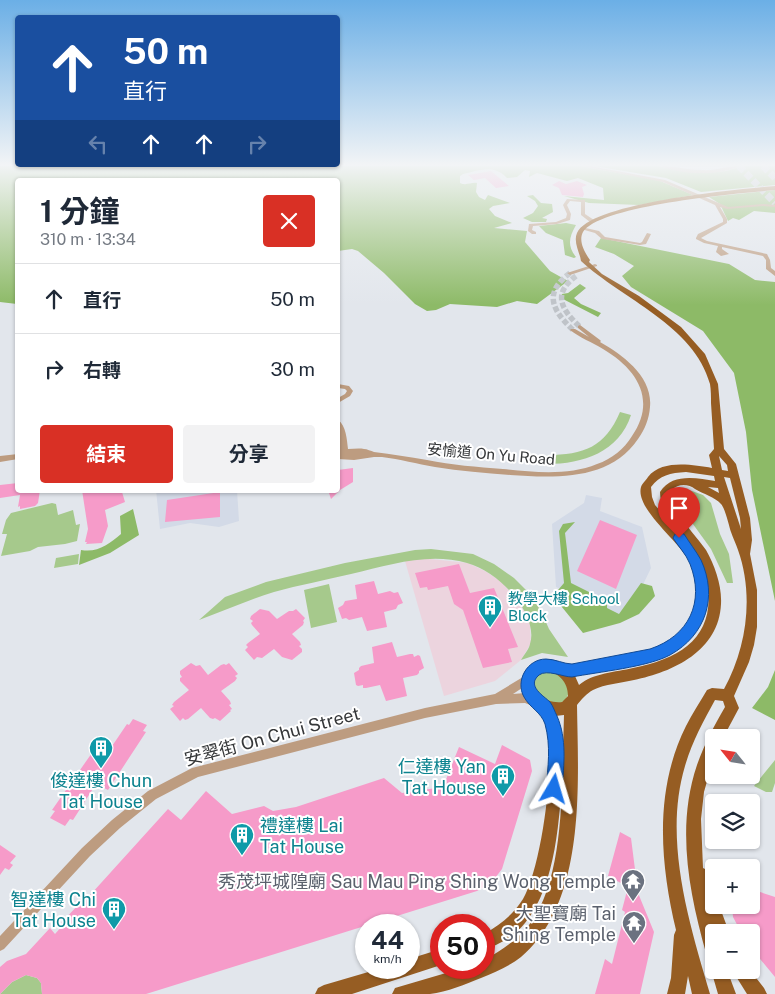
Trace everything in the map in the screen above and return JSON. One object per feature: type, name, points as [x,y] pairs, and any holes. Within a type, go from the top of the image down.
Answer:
[{"type":"main road","points":[[618,212],[592,221],[583,228],[578,239],[584,256],[583,260],[678,330],[701,354],[714,384],[719,450],[731,464],[725,477],[727,502],[745,554],[752,594],[753,614],[745,656],[727,695],[732,708],[720,729]]},
{"type":"main road","points":[[719,450],[714,455],[745,518],[747,540],[745,554]]},
{"type":"main road","points":[[495,936],[520,918],[532,896],[542,868],[557,760],[557,748],[552,721],[529,692],[528,679],[532,672],[540,666],[552,666],[563,670],[589,669],[650,656],[665,651],[687,634],[700,612],[702,587],[700,574],[688,549],[652,510],[648,502],[646,487],[655,475],[671,469],[725,477]]},
{"type":"main road","points":[[541,706],[559,710],[593,683],[650,670],[673,662],[694,648],[707,631],[715,608],[713,576],[702,553],[667,506],[664,496],[666,489],[672,484],[692,483],[725,477]]},
{"type":"main road","points":[[692,483],[727,502]]},
{"type":"main road","points":[[401,994],[467,974],[495,963],[524,943],[540,925],[551,902],[556,883],[571,786],[573,683],[563,670]]},
{"type":"main road","points":[[700,994],[672,877],[669,850],[671,801],[674,780],[684,742],[702,708],[712,694],[727,695]]},
{"type":"main road","points":[[705,763],[701,773],[692,824],[697,892],[706,924]]},
{"type":"main road","points":[[694,856],[718,924]]},
{"type":"main road","points":[[676,994],[679,978],[682,925]]},
{"type":"main road","points":[[324,994],[371,979]]},
{"type":"main road","points":[[722,979],[727,994]]},
{"type":"main road","points":[[747,979],[758,994]]},
{"type":"street","points":[[534,233],[530,230],[532,225],[557,223],[568,219],[567,212]]},
{"type":"street","points":[[582,212],[582,215],[592,221]]},
{"type":"street","points":[[721,212],[725,223],[700,235],[698,238],[720,247],[766,255],[769,269],[775,274]]},
{"type":"street","points":[[583,228],[597,232],[604,238],[638,244],[644,243],[649,234]]},
{"type":"street","points":[[570,273],[592,268]]},
{"type":"street","points":[[576,276],[592,268]]},
{"type":"street","name":"安愉道 On Yu Road","points":[[341,454],[372,454],[446,466],[521,474],[573,474],[603,466],[618,456],[635,439],[646,417],[648,402],[646,389],[636,373],[605,348],[588,340],[577,329]]},
{"type":"street","points":[[340,386],[345,386],[349,389],[349,394],[340,398]]},
{"type":"street","points":[[0,459],[15,456]]},
{"type":"street","name":"安翠街 On Chui Street","points":[[496,699],[528,679]]},
{"type":"street","name":"安翠街 On Chui Street","points":[[0,945],[86,852],[116,824],[152,795],[196,772],[417,715],[496,699],[525,698],[541,706]]},
{"type":"shaded area","points":[[156,493],[237,493],[239,521],[219,527],[190,523],[160,529]]},
{"type":"shaded area","points":[[586,495],[602,498],[600,511],[642,527],[651,568],[626,620],[556,587],[552,524],[584,503]]},
{"type":"shaded area","points":[[417,559],[468,563],[502,582],[524,610],[530,624],[531,643],[521,660],[495,681],[444,696],[405,561]]},
{"type":"green space","points":[[0,212],[15,212],[15,304],[0,302]]},
{"type":"green space","points":[[340,212],[492,212],[495,216],[512,223],[494,228],[527,231],[525,242],[550,271],[568,281],[537,304],[517,301],[497,307],[450,304],[436,310],[427,311],[415,304],[384,273],[358,251],[352,249],[340,251]]},
{"type":"green space","points":[[552,212],[542,218],[547,219],[546,222],[532,222],[523,218],[533,213]]},
{"type":"green space","points":[[724,212],[752,212],[739,220],[733,218],[728,221]]},
{"type":"green space","points":[[566,223],[576,225],[570,241],[571,249],[576,257],[574,258],[565,255],[563,240],[546,233],[539,226]]},
{"type":"green space","points":[[601,238],[729,264],[755,280],[775,282],[775,601],[752,490],[746,432],[734,373],[703,331],[631,287],[622,276],[634,266],[614,254],[595,247]]},
{"type":"green space","points":[[580,284],[586,288],[574,298],[581,304],[601,313],[598,317],[561,298],[562,294],[568,293]]},
{"type":"green space","points":[[620,412],[631,415],[625,428],[609,447],[574,462],[547,464],[547,455],[572,453],[592,447],[607,433]]},
{"type":"green space","points":[[692,491],[703,495],[711,503],[720,534],[729,554],[733,583],[727,583],[711,549],[677,502],[678,495],[681,492]]},
{"type":"green space","points":[[52,503],[56,504],[58,515],[73,510],[76,525],[80,524],[77,541],[38,547],[30,551],[1,556],[7,534],[2,534],[6,520],[11,513]]},
{"type":"green space","points":[[133,509],[139,535],[110,553],[79,565],[81,550],[98,549],[117,538],[121,534],[120,516]]},
{"type":"green space","points":[[575,522],[565,533],[571,583],[607,601],[607,608],[619,614],[641,583],[652,586],[655,596],[639,614],[620,623],[583,633],[553,596],[564,583],[559,531],[563,524]]},
{"type":"green space","points":[[431,549],[473,554],[494,564],[514,578],[530,594],[541,611],[549,629],[568,657],[542,653],[521,660],[528,650],[531,632],[526,614],[516,598],[488,572],[474,565],[452,560],[423,559],[409,561],[293,587],[264,595],[199,620],[225,597],[266,582],[345,563],[415,550]]},
{"type":"green space","points":[[79,554],[78,564],[54,568],[56,558]]},
{"type":"green space","points":[[329,584],[337,622],[311,628],[304,590]]},
{"type":"green space","points":[[546,670],[562,675],[569,691],[567,697],[561,703],[552,702],[538,696],[535,681]]},
{"type":"green space","points":[[775,670],[775,720],[752,708],[768,687]]},
{"type":"green space","points":[[775,760],[775,783],[772,792],[766,792],[754,786],[760,784],[760,779]]},
{"type":"green space","points":[[26,975],[37,978],[41,983],[42,994],[0,994],[12,982]]},
{"type":"building","points":[[353,468],[353,482],[340,490],[340,470]]},
{"type":"building","points":[[15,483],[15,493],[40,493],[38,503],[35,506],[20,509],[20,506],[18,507],[20,495],[0,498],[0,485]]},
{"type":"building","points":[[82,493],[122,493],[125,502],[105,510],[108,526],[102,543],[86,544],[88,529]]},
{"type":"building","points":[[220,493],[220,517],[165,522],[167,500]]},
{"type":"building","points":[[329,493],[337,493],[331,499]]},
{"type":"building","points":[[600,520],[637,535],[616,589],[577,571]]},
{"type":"building","name":"教學大樓 School Block","points":[[459,564],[470,593],[494,588],[518,647],[508,649],[512,662],[483,668],[463,610],[454,604],[448,586],[428,590],[427,587],[420,588],[415,573]]},
{"type":"building","points":[[374,581],[378,594],[390,591],[398,592],[403,603],[398,605],[396,609],[384,612],[387,627],[367,631],[362,617],[349,620],[346,618],[342,619],[338,608],[345,601],[357,599],[355,585]]},
{"type":"building","points":[[260,609],[269,611],[277,619],[296,609],[305,618],[303,625],[292,634],[300,642],[301,645],[299,646],[302,652],[292,660],[282,657],[274,649],[262,658],[257,657],[254,660],[245,650],[248,647],[246,645],[260,634],[252,625],[253,621],[250,619]]},
{"type":"building","points":[[392,642],[397,657],[410,654],[413,654],[414,657],[418,655],[424,668],[417,675],[403,678],[407,696],[386,701],[380,685],[366,688],[363,688],[363,685],[358,686],[356,685],[354,673],[361,666],[374,663],[372,647]]},
{"type":"building","points":[[191,663],[196,666],[200,665],[208,675],[221,665],[229,663],[238,674],[235,676],[237,678],[235,681],[221,691],[230,701],[231,704],[229,705],[232,709],[220,721],[210,718],[201,708],[188,719],[185,720],[183,718],[180,721],[170,709],[174,706],[172,705],[174,702],[189,690],[180,681],[182,677],[180,671]]},
{"type":"building","name":"俊達樓 Chun Tat House","points":[[133,719],[147,725],[143,731],[146,732],[108,790],[96,784],[73,820],[70,819],[65,826],[50,818],[55,811],[52,810],[94,750],[106,755],[127,724],[129,725]]},
{"type":"building","points":[[502,745],[530,760],[532,771],[502,869],[492,882],[477,891],[403,914],[355,914],[355,929],[146,994],[42,994],[41,983],[37,978],[26,975],[12,982],[0,994],[0,967],[7,961],[26,954],[50,928],[55,934],[63,925],[61,923],[81,902],[82,904],[168,809],[181,820],[206,791],[232,814],[264,806],[273,811],[296,807],[384,778],[402,793],[443,787],[459,747],[495,764]]},
{"type":"building","points":[[620,832],[631,838],[638,893],[654,932],[640,994],[595,994],[605,959],[612,964],[625,912],[622,910],[628,887],[608,876]]},
{"type":"building","points":[[0,845],[16,856],[10,863],[13,865],[9,870],[5,868],[0,875]]},
{"type":"building","points":[[760,892],[775,897],[775,977],[760,959],[760,924],[737,924],[733,914],[760,914]]},
{"type":"tunnel","points":[[570,273],[556,288],[554,302],[560,315],[573,330]]},
{"type":"tunnel","points":[[576,276],[564,289],[562,302],[568,314],[580,327]]},
{"type":"place","name":"教學大樓 School Block","points":[[490,628]]},
{"type":"place","name":"俊達樓 Chun Tat House","points":[[101,769]]},
{"type":"place","name":"仁達樓 Yan Tat House","points":[[503,797]]},
{"type":"place","name":"禮達樓 Lai Tat House","points":[[242,856]]},
{"type":"place","name":"秀茂坪城隍廟 Sau Mau Ping Shing Wong Temple","points":[[633,902]]},
{"type":"place","name":"智達樓 Chi Tat House","points":[[114,930]]},
{"type":"place","name":"大聖寶廟 Tai Shing Temple","points":[[634,944]]},
{"type":"route","points":[[554,789],[557,748],[552,721],[545,708],[532,698],[529,692],[528,679],[532,672],[540,666],[546,665],[572,671],[650,656],[665,651],[687,634],[695,624],[700,612],[702,587],[695,561],[679,538]]}]
